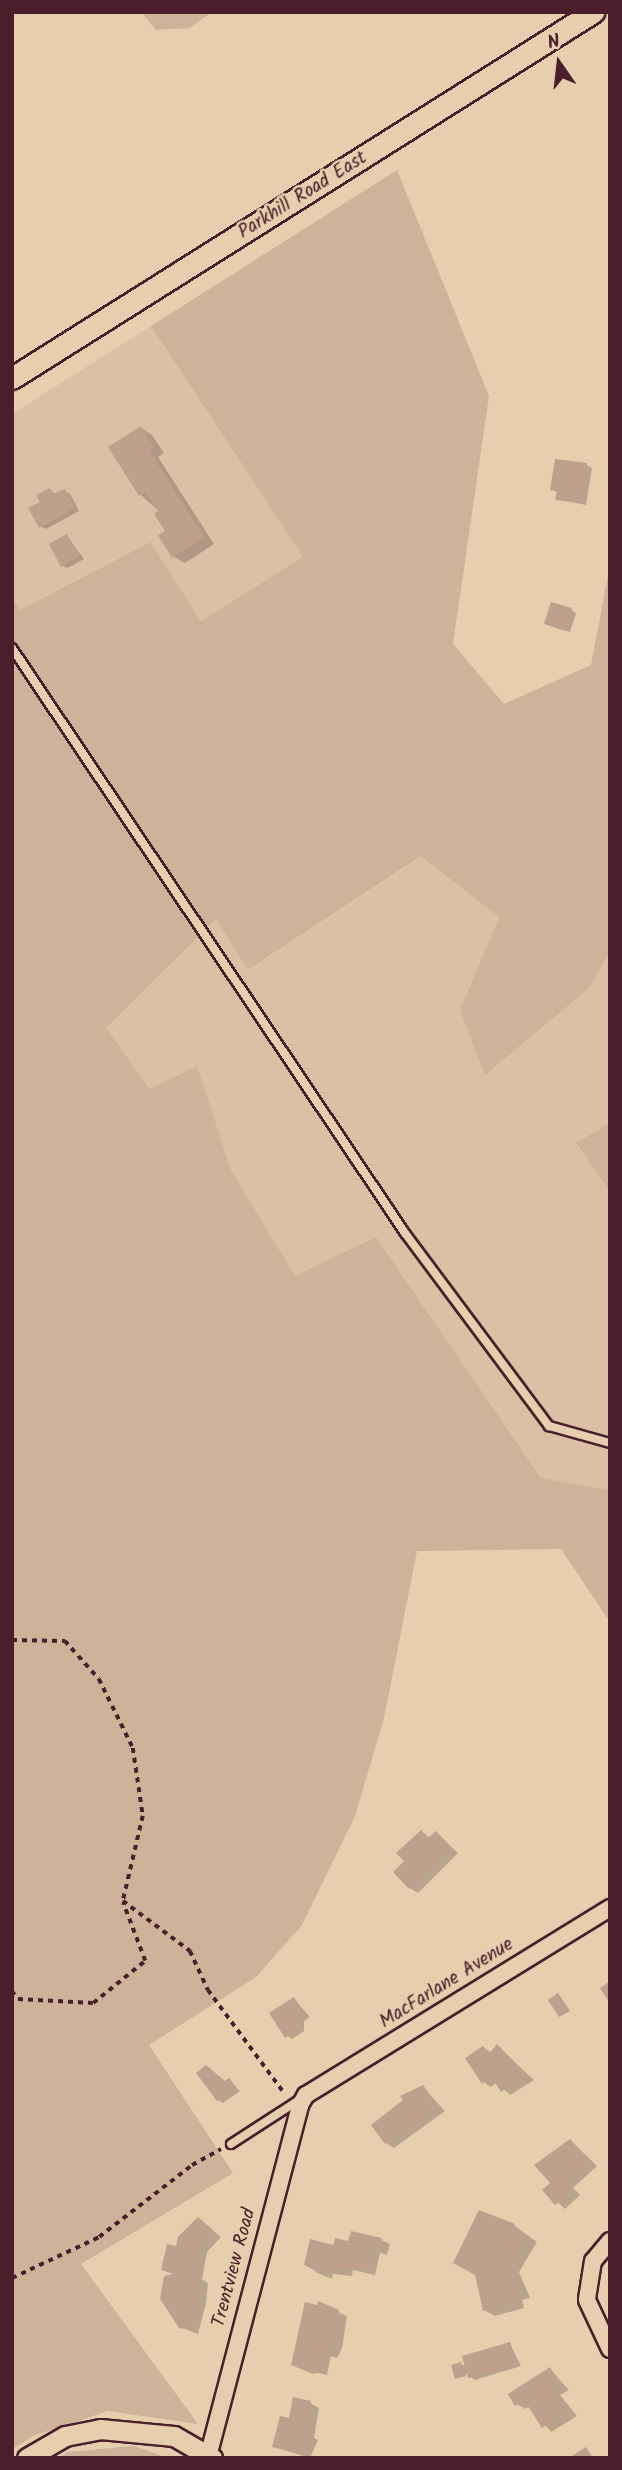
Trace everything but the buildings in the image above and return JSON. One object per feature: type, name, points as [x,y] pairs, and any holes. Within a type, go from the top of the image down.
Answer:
[{"type":"main road","name":"Parkhill Road East","points":[[12,377],[593,12]]},
{"type":"street","name":"MacFarlane Avenue","points":[[299,2100],[610,1908]]},
{"type":"street","name":"Trentview Road","points":[[210,2456],[300,2105],[299,2100]]},
{"type":"street","points":[[610,2241],[593,2261],[587,2300],[610,2349]]},
{"type":"street","points":[[30,2456],[65,2436],[100,2429],[174,2437],[210,2456]]},
{"type":"lane","points":[[12,648],[404,1233],[550,1426],[610,1443]]},
{"type":"lane","points":[[231,2144],[299,2100]]},
{"type":"path","points":[[12,1640],[65,1641],[99,1679],[133,1748],[143,1816],[123,1901],[145,1961],[93,2003],[18,1999],[12,1992]]},
{"type":"path","points":[[123,1901],[190,1951],[208,1990],[299,2100]]},
{"type":"path","points":[[12,2278],[99,2237],[192,2165],[231,2144]]},
{"type":"shaded area","points":[[141,12],[212,12],[189,28],[156,30]]},
{"type":"shaded area","points":[[397,170],[489,396],[453,644],[504,704],[591,665],[610,565],[610,952],[588,989],[485,1075],[460,1010],[499,917],[421,856],[248,970],[216,919],[106,1028],[150,1089],[197,1066],[231,1170],[295,1276],[376,1237],[541,1478],[610,1490],[610,1622],[561,1549],[417,1551],[384,1718],[355,1816],[302,1925],[256,1977],[149,2045],[233,2173],[81,2264],[198,2424],[108,2411],[33,2436],[12,2449],[12,598],[20,610],[150,542],[201,621],[303,557],[151,326]]},
{"type":"shaded area","points":[[151,326],[303,557],[201,621],[149,542],[20,610],[12,598],[12,414]]},
{"type":"shaded area","points":[[422,856],[499,917],[460,1010],[587,989],[610,952],[610,1123],[576,1144],[610,1192],[610,1490],[541,1478],[376,1237],[295,1277],[231,1170],[197,1067],[150,1089],[106,1028],[216,919],[249,970]]},
{"type":"shaded area","points":[[610,1123],[610,1192],[576,1143]]},
{"type":"shaded area","points":[[134,2446],[168,2458],[59,2458],[67,2452]]}]
